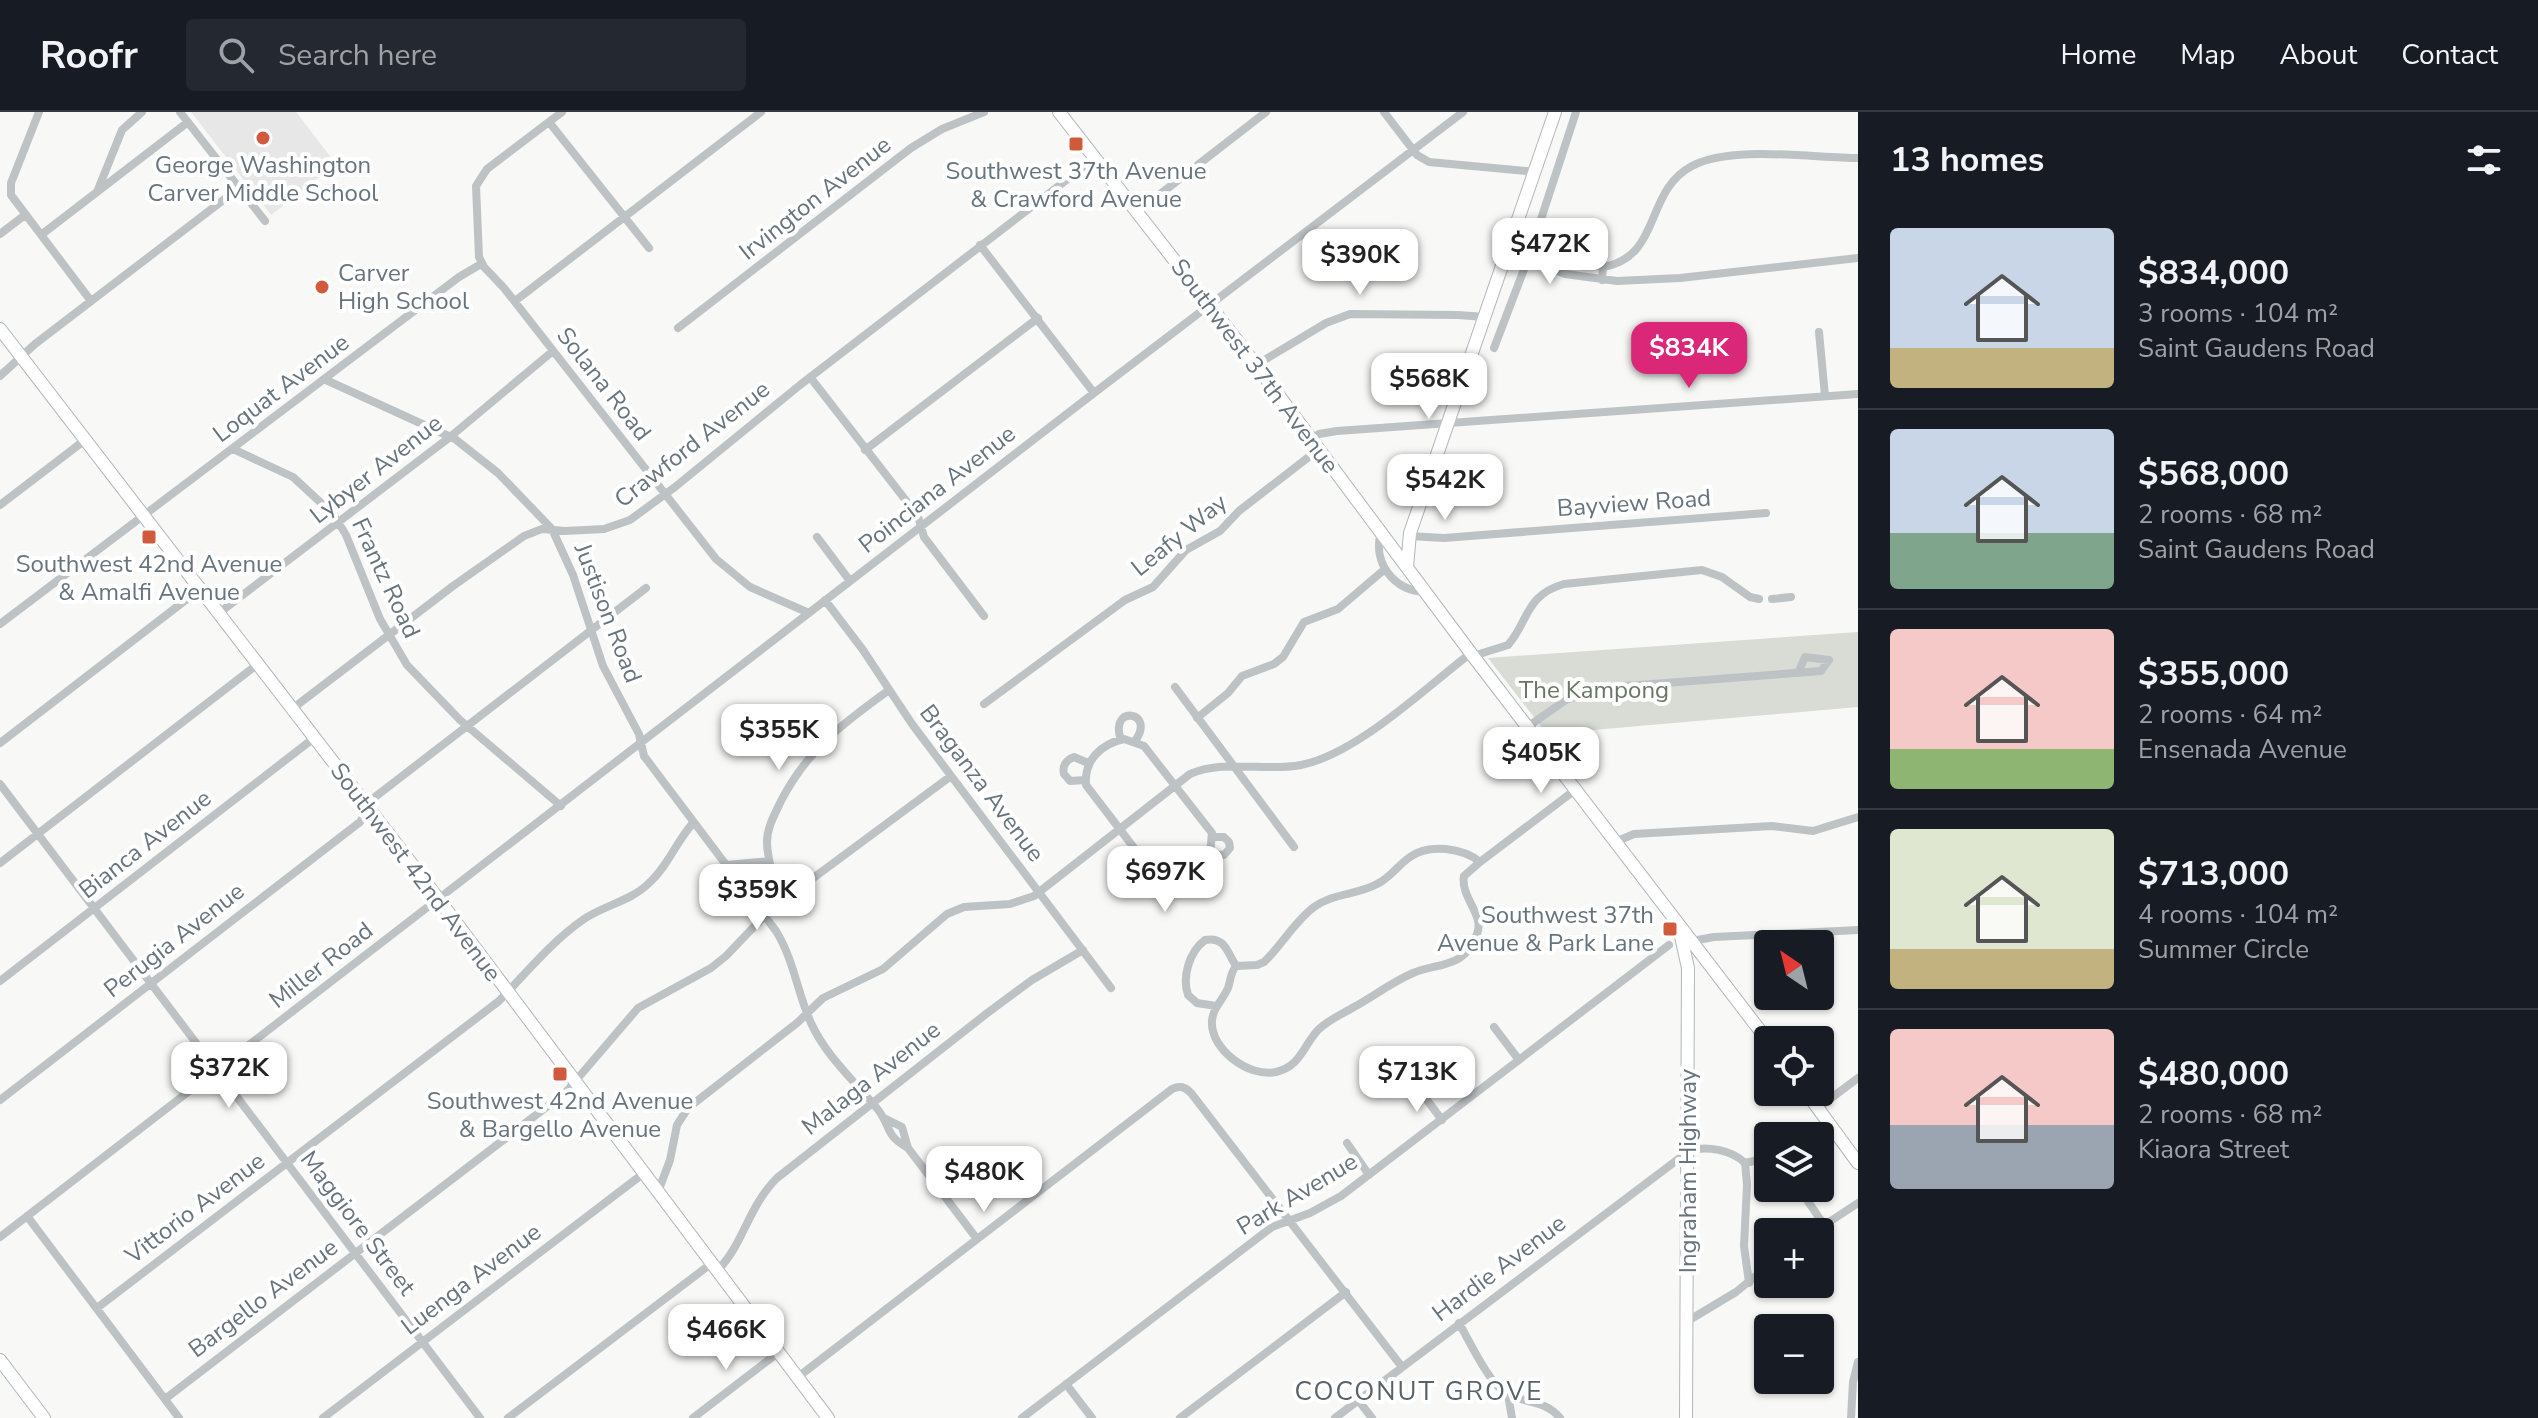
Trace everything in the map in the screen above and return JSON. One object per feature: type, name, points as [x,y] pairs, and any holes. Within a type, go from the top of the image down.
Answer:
[{"type":"main road","points":[[1407,567],[1409,537],[1555,112]]},
{"type":"main road","name":"Southwest 37th Avenue","points":[[1063,113],[1757,1026]]},
{"type":"main road","name":"Southwest 42nd Avenue","points":[[0,329],[438,900],[828,1418]]},
{"type":"main road","points":[[1384,536],[1400,541],[1409,537]]},
{"type":"main road","name":"Ingraham Highway","points":[[1678,925],[1688,961],[1686,1418]]},
{"type":"main road","points":[[1818,1108],[1858,1163]]},
{"type":"main road","points":[[0,1360],[44,1418]]},
{"type":"street","points":[[39,112],[10,187],[11,195],[91,301]]},
{"type":"street","points":[[97,192],[124,127],[142,112]]},
{"type":"street","points":[[180,112],[265,221]]},
{"type":"street","points":[[481,264],[478,255],[477,182],[487,169],[562,112]]},
{"type":"street","points":[[515,301],[624,218],[749,116],[761,112]]},
{"type":"street","name":"Irvington Avenue","points":[[678,328],[905,153],[936,132],[984,112]]},
{"type":"street","points":[[1137,212],[1266,112]]},
{"type":"street","points":[[1384,112],[1421,159],[1438,165],[1536,172]]},
{"type":"street","name":"Poinciana Avenue","points":[[438,900],[1463,112]]},
{"type":"street","points":[[1494,348],[1528,259],[1576,112]]},
{"type":"street","points":[[41,235],[188,122]]},
{"type":"street","points":[[549,122],[649,248]]},
{"type":"street","points":[[1509,246],[1531,245],[1603,267],[1623,261],[1639,248],[1665,190],[1676,177],[1696,164],[1712,158],[1740,155],[1858,158]]},
{"type":"street","points":[[111,157],[128,169]]},
{"type":"street","name":"Crawford Avenue","points":[[292,709],[517,540],[538,530],[581,531],[615,526],[630,520],[1095,158]]},
{"type":"street","points":[[0,376],[91,301],[239,188]]},
{"type":"street","points":[[0,234],[25,215]]},
{"type":"street","points":[[980,245],[1094,393]]},
{"type":"street","points":[[1509,246],[1528,259],[1565,274],[1602,280],[1660,280],[1858,258]]},
{"type":"street","name":"Solana Road","points":[[481,264],[515,301],[704,545],[733,575],[756,591],[809,613]]},
{"type":"street","name":"Loquat Avenue","points":[[0,624],[459,277],[481,264]]},
{"type":"street","points":[[1602,280],[1603,267]]},
{"type":"street","points":[[1256,365],[1326,323],[1350,314],[1485,317]]},
{"type":"street","points":[[865,450],[1038,318]]},
{"type":"street","points":[[1819,332],[1825,396]]},
{"type":"street","name":"Lybyer Avenue","points":[[219,613],[450,437],[553,351]]},
{"type":"street","points":[[810,377],[918,516],[924,537],[984,616]]},
{"type":"street","name":"Justison Road","points":[[326,380],[450,437],[498,473],[552,529],[573,575],[603,666],[636,729],[647,762],[764,915],[787,951],[807,1012],[828,1052],[884,1118]]},
{"type":"street","points":[[1315,444],[1319,434],[1337,431],[1858,394]]},
{"type":"street","points":[[0,505],[85,440]]},
{"type":"street","name":"Leafy Way","points":[[984,704],[1125,600],[1153,587],[1186,550],[1220,531],[1315,444]]},
{"type":"street","name":"Frantz Road","points":[[233,449],[293,477],[339,522],[389,636],[419,679],[561,806]]},
{"type":"street","name":"Bayview Road","points":[[1409,537],[1444,538],[1766,513]]},
{"type":"street","points":[[1384,536],[1378,552],[1385,569],[1405,588],[1426,592]]},
{"type":"street","points":[[817,537],[850,581]]},
{"type":"street","points":[[1197,718],[1228,693],[1242,676],[1278,661],[1304,622],[1338,609],[1385,569]]},
{"type":"street","points":[[658,1192],[682,1115],[823,998],[864,980],[889,964],[947,914],[964,907],[1020,902],[1039,892],[1174,785],[1195,772],[1219,766],[1299,765],[1340,750],[1472,654],[1508,645],[1527,610],[1552,588],[1570,583],[1702,570],[1722,577],[1750,597],[1759,599]]},
{"type":"street","name":"Perugia Avenue","points":[[0,1100],[360,822],[375,797],[646,588]]},
{"type":"street","points":[[0,743],[200,589]]},
{"type":"street","points":[[1772,599],[1791,597]]},
{"type":"street","name":"Braganza Avenue","points":[[825,600],[951,776],[1111,988]]},
{"type":"street","points":[[0,863],[258,664]]},
{"type":"street","points":[[1527,727],[1566,700],[1600,688],[1798,673]]},
{"type":"street","points":[[1175,687],[1294,847]]},
{"type":"street","points":[[778,904],[769,861],[767,838],[770,825],[804,763],[831,733],[889,690]]},
{"type":"street","points":[[1121,740],[1117,728],[1119,722],[1131,716],[1139,720],[1142,727],[1135,741]]},
{"type":"street","name":"Bianca Avenue","points":[[0,981],[314,738]]},
{"type":"street","points":[[1160,878],[1087,787],[1088,763],[1099,750],[1121,740],[1135,741],[1147,750],[1209,829],[1212,837],[1210,854]]},
{"type":"street","points":[[1085,780],[1070,781],[1065,777],[1064,767],[1074,757],[1088,763]]},
{"type":"street","name":"Bargello Avenue","points":[[165,1399],[576,1082],[638,1008],[711,968],[764,915],[951,776]]},
{"type":"street","name":"Maggiore Street","points":[[0,784],[480,1418]]},
{"type":"street","points":[[1480,862],[1454,850],[1430,850],[1415,854],[1377,884],[1336,896],[1314,907],[1264,962],[1236,966],[1232,970],[1228,989],[1212,1018],[1213,1033],[1230,1056],[1260,1072],[1274,1072],[1299,1060],[1317,1031],[1332,1020],[1411,974],[1451,964],[1473,943],[1479,927],[1465,893],[1464,879],[1480,862],[1575,790]]},
{"type":"street","points":[[1615,842],[1634,834],[1750,827],[1817,831],[1858,817]]},
{"type":"street","name":"Vittorio Avenue","points":[[97,1308],[507,992],[565,932],[646,886],[693,823]]},
{"type":"street","points":[[1160,878],[1184,875],[1210,854],[1224,855],[1230,848],[1229,842],[1224,837],[1212,837]]},
{"type":"street","points":[[726,865],[769,861]]},
{"type":"street","points":[[1160,878],[1156,886],[1162,898],[1176,892],[1175,878]]},
{"type":"street","name":"Miller Road","points":[[0,1237],[438,900]]},
{"type":"street","points":[[1692,941],[1714,937],[1858,930]]},
{"type":"street","points":[[1216,1006],[1197,1003],[1188,995],[1185,981],[1194,953],[1205,940],[1218,940],[1226,946],[1236,966]]},
{"type":"street","name":"Park Avenue","points":[[1022,1418],[1272,1227],[1333,1202],[1669,945]]},
{"type":"street","name":"Malaga Avenue","points":[[715,1266],[727,1261],[755,1203],[770,1185],[1027,984],[1083,950]]},
{"type":"street","points":[[1494,1027],[1519,1060]]},
{"type":"street","points":[[1818,1108],[1858,1078]]},
{"type":"street","points":[[798,1377],[1170,1090],[1182,1086],[1191,1093],[1402,1367]]},
{"type":"street","points":[[1418,1088],[1442,1120]]},
{"type":"street","points":[[884,1118],[902,1127],[908,1148],[977,1239]]},
{"type":"street","points":[[884,1118],[893,1139],[908,1148]]},
{"type":"street","points":[[1347,1143],[1369,1175]]},
{"type":"street","points":[[1689,1151],[1701,1148],[1727,1153],[1745,1163],[1754,1161]]},
{"type":"street","name":"Hardie Avenue","points":[[1335,1418],[1689,1151]]},
{"type":"street","points":[[1745,1163],[1747,1185],[1743,1231],[1749,1283]]},
{"type":"street","name":"Luenga Avenue","points":[[323,1418],[644,1173]]},
{"type":"street","points":[[1834,1219],[1858,1203]]},
{"type":"street","points":[[27,1216],[179,1418]]},
{"type":"street","points":[[508,1418],[715,1266]]},
{"type":"street","points":[[1686,1322],[1754,1279]]},
{"type":"street","points":[[1180,1418],[1346,1292]]},
{"type":"street","points":[[1459,1323],[1491,1379],[1508,1395],[1540,1403],[1560,1418]]},
{"type":"street","points":[[693,1418],[779,1352]]},
{"type":"street","points":[[1851,1418],[1853,1382],[1858,1362]]},
{"type":"street","points":[[1066,1384],[1092,1418]]},
{"type":"street","points":[[1508,1395],[1512,1418]]},
{"type":"street","points":[[1358,1400],[1372,1418]]},
{"type":"shaded area","name":"George Washington Carver Middle School","points":[[191,112],[296,112],[336,164],[271,215]]},
{"type":"green space","name":"The Kampong","points":[[1858,632],[1858,707],[1547,734],[1488,658]]},
{"type":"place","name":"George Washington Carver Middle School","points":[[263,138]]},
{"type":"place","name":"Southwest 37th Avenue & Crawford Avenue","points":[[1076,144]]},
{"type":"place","name":"Carver High School","points":[[322,287]]},
{"type":"place","name":"Southwest 42nd Avenue & Amalfi Avenue","points":[[149,537]]},
{"type":"place","name":"Southwest 37th Avenue & Park Lane","points":[[1670,929]]},
{"type":"place","name":"Southwest 42nd Avenue & Bargello Avenue","points":[[560,1074]]},
{"type":"district","name":"COCONUT GROVE","points":[[1419,1391]]}]
